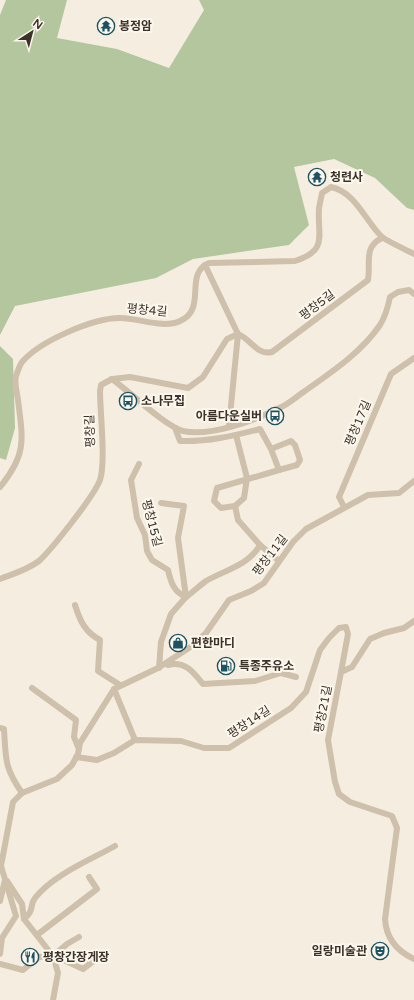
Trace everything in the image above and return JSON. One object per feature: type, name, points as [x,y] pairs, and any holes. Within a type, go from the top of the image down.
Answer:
[{"type":"street","points":[[205,265],[209,263],[294,261],[307,257],[316,250],[321,232],[319,208],[322,192],[331,187],[340,189],[352,199],[382,238],[414,254]]},
{"type":"street","name":"평창5길","points":[[205,265],[238,334],[246,337],[258,350],[266,354],[272,352],[368,280],[369,254],[374,243],[382,238]]},
{"type":"street","name":"평창4길","points":[[0,487],[12,472],[23,446],[15,381],[21,363],[35,350],[83,325],[103,319],[126,319],[165,324],[178,322],[187,318],[194,308],[198,273],[205,265]]},
{"type":"street","points":[[112,379],[170,426],[175,428],[196,433],[247,422],[280,408],[318,382],[367,341],[380,325],[387,310],[390,297],[398,292],[409,290],[414,294]]},
{"type":"street","points":[[112,379],[130,377],[188,388],[203,377],[227,339],[238,334]]},
{"type":"street","points":[[229,426],[238,334]]},
{"type":"street","name":"평창17길","points":[[344,507],[339,497],[391,374],[414,358]]},
{"type":"street","name":"평창길","points":[[0,579],[26,569],[39,560],[53,547],[89,498],[100,480],[102,464],[100,391],[101,385],[112,379]]},
{"type":"street","points":[[175,428],[180,442],[200,442],[260,429],[271,449],[279,470]]},
{"type":"street","points":[[236,435],[247,478],[244,498],[235,506],[221,508],[214,501],[217,488],[247,478],[297,465],[300,460],[295,445],[291,441],[271,449]]},
{"type":"street","name":"평창15길","points":[[139,464],[131,480],[137,518],[145,535],[147,551],[152,560],[168,570],[172,586],[180,594],[186,597]]},
{"type":"street","name":"평창11길","points":[[158,668],[192,646],[206,633],[229,600],[264,584],[293,542],[306,528],[344,507],[368,496],[399,493],[414,481]]},
{"type":"street","name":"평창15길","points":[[161,502],[184,506],[178,538],[186,597]]},
{"type":"street","points":[[235,506],[238,520],[260,546],[279,561]]},
{"type":"street","points":[[158,668],[161,642],[171,614],[186,597],[206,581],[234,568],[256,554],[260,546]]},
{"type":"street","points":[[75,605],[81,623],[92,635],[100,640],[98,671],[120,685]]},
{"type":"street","name":"평창21길","points":[[414,621],[404,628],[384,633],[370,639],[352,667],[341,672],[328,740],[335,782],[339,794],[350,802],[392,816],[396,828],[385,930],[403,954],[414,959]]},
{"type":"street","name":"평창14길","points":[[135,740],[181,741],[204,748],[229,748],[290,708],[306,692],[320,650],[329,638],[340,628],[346,627],[348,634],[341,672]]},
{"type":"street","name":"평창11길","points":[[22,794],[57,779],[72,765],[86,733],[114,689],[158,668],[174,663],[189,667],[203,684],[255,681],[281,673],[296,677]]},
{"type":"street","points":[[32,688],[76,720],[74,737],[79,749]]},
{"type":"street","points":[[76,757],[97,760],[114,753],[135,740],[114,689]]},
{"type":"street","points":[[0,728],[4,728],[6,765],[11,778],[22,794],[13,802],[2,840],[3,856],[1,866],[16,916],[2,938],[0,954]]},
{"type":"street","points":[[24,919],[31,913],[34,899],[58,878],[115,846]]},
{"type":"street","points":[[37,935],[97,889],[89,877]]},
{"type":"street","points":[[5,879],[13,888],[22,904],[24,919],[54,958],[58,974],[53,1000]]},
{"type":"street","points":[[0,900],[5,879]]},
{"type":"street","points":[[54,958],[67,944],[79,937]]},
{"type":"street","points":[[0,964],[23,970],[39,957],[57,957],[83,969],[96,959]]},
{"type":"green space","points":[[6,0],[67,0],[57,38],[117,49],[169,68],[204,10],[199,0],[414,0],[414,210],[407,208],[375,178],[334,159],[294,167],[309,225],[289,245],[193,259],[156,278],[15,306],[0,335],[0,15]]},
{"type":"green space","points":[[0,346],[13,359],[15,428],[6,460],[0,458]]},
{"type":"place","name":"봉정암","points":[[106,26]]},
{"type":"place","name":"청련사","points":[[317,177]]},
{"type":"place","name":"소나무집","points":[[128,401]]},
{"type":"place","name":"아름다운실버","points":[[275,416]]},
{"type":"place","name":"편한마디","points":[[178,643]]},
{"type":"place","name":"특종주유소","points":[[226,666]]},
{"type":"place","name":"일랑미술관","points":[[380,951]]},
{"type":"place","name":"평창간장게장","points":[[30,957]]}]
